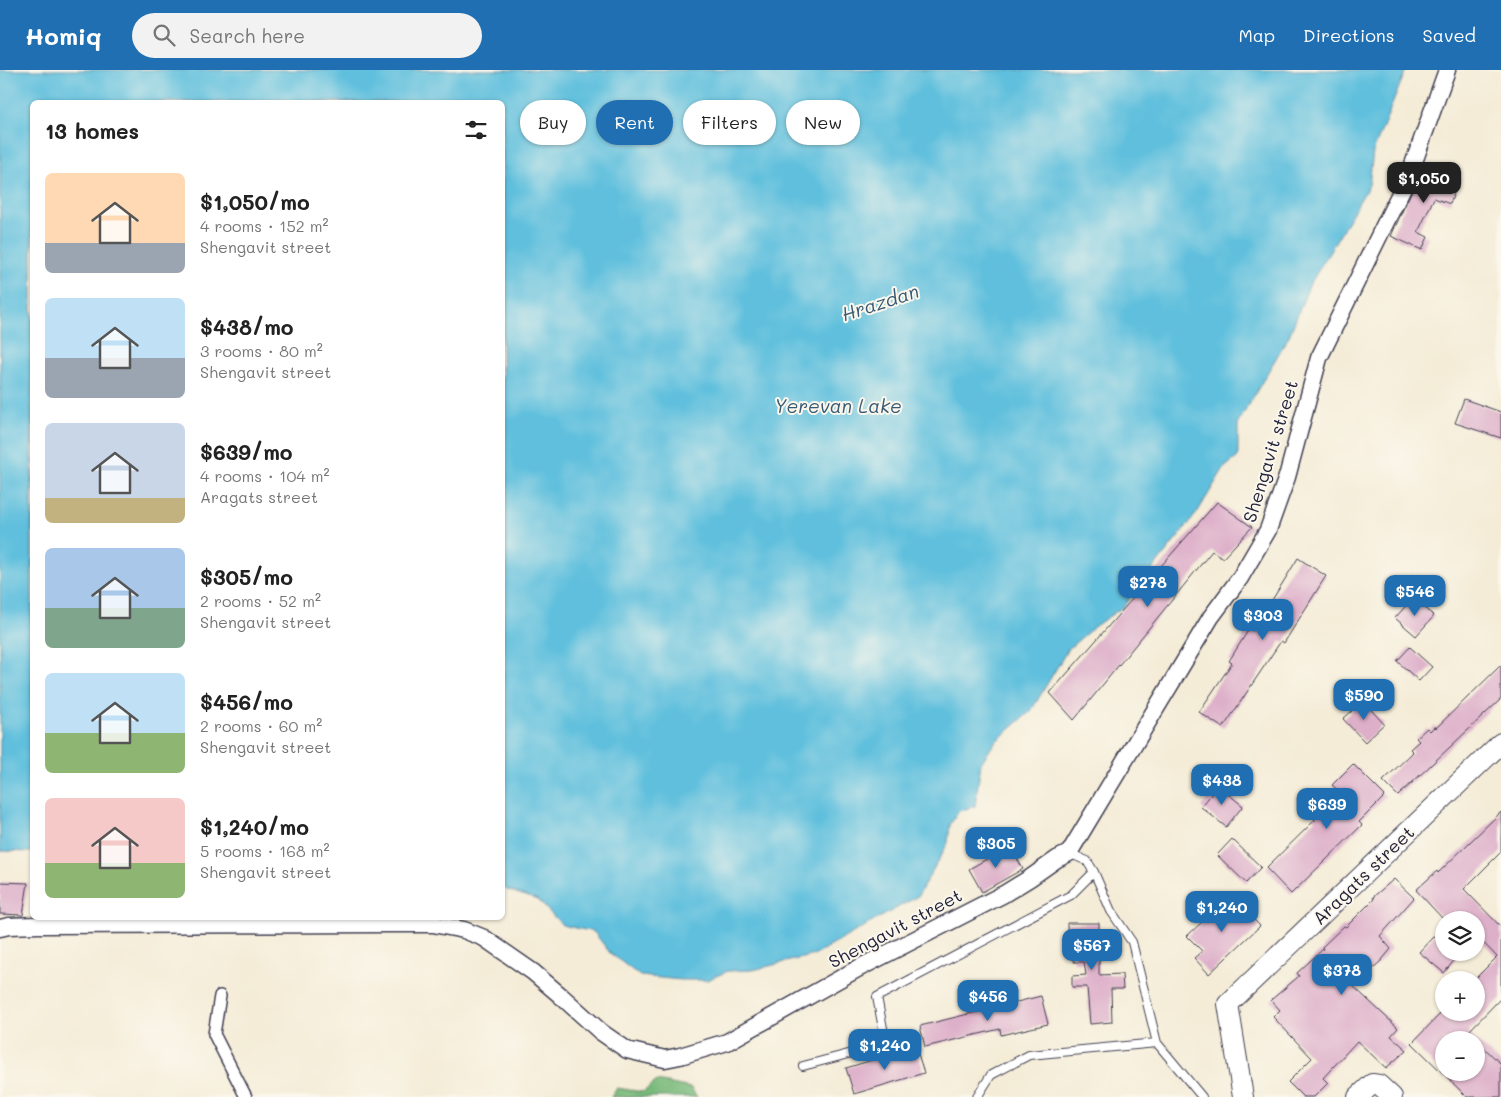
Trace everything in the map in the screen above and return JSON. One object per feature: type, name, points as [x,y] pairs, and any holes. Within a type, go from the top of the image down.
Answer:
[{"type":"street","name":"Shengavit street","points":[[0,928],[38,925],[433,924],[464,930],[484,938],[507,953],[560,995],[601,1032],[627,1050],[665,1059],[727,1042],[859,968],[1004,894],[1057,858],[1069,853],[1211,617],[1240,578],[1268,530],[1287,477],[1319,358],[1410,174],[1447,70]]},
{"type":"street","name":"Aragats street","points":[[1243,1097],[1228,1004],[1501,743]]},
{"type":"street","points":[[220,996],[214,1034],[246,1097]]},
{"type":"street","points":[[1358,1097],[1372,1084],[1385,1091]]},
{"type":"lane","points":[[1069,853],[1087,861],[1094,872],[1111,911],[1132,942],[1157,1043],[1202,1097]]},
{"type":"lane","points":[[803,1066],[886,1044],[877,997],[1071,895],[1094,872]]},
{"type":"lane","points":[[977,1097],[991,1075],[1029,1055],[1157,1043]]},
{"type":"green space","points":[[657,1081],[691,1088],[697,1097],[611,1097],[617,1088],[643,1092]]},
{"type":"water","name":"Yerevan Lake","points":[[0,70],[1406,70],[1373,152],[1369,185],[1309,286],[1289,336],[1238,423],[1238,457],[1224,468],[1197,513],[1123,607],[1095,626],[1068,649],[1031,711],[995,742],[981,763],[975,806],[959,811],[950,825],[948,843],[918,896],[814,955],[753,970],[728,971],[707,980],[681,980],[640,976],[610,953],[594,932],[562,925],[538,900],[505,888],[505,100],[30,100],[30,852],[0,851]]},
{"type":"building","points":[[1424,164],[1460,178],[1450,204],[1434,198],[1418,232],[1428,237],[1422,250],[1391,236]]},
{"type":"building","points":[[1464,399],[1501,412],[1501,438],[1455,423]]},
{"type":"building","points":[[1217,502],[1252,527],[1223,558],[1212,551],[1074,720],[1050,693]]},
{"type":"building","points":[[1298,558],[1326,576],[1284,643],[1281,641],[1223,728],[1199,712],[1232,663],[1229,661],[1249,629],[1253,631]]},
{"type":"building","points":[[1413,598],[1434,616],[1416,636],[1395,618]]},
{"type":"building","points":[[1410,647],[1432,667],[1419,681],[1397,661]]},
{"type":"building","points":[[1501,665],[1501,699],[1398,796],[1383,781],[1413,752],[1410,749],[1419,741],[1416,738],[1427,728],[1430,731],[1435,726],[1436,728]]},
{"type":"building","points":[[1363,701],[1384,724],[1365,742],[1343,719]]},
{"type":"building","points":[[1353,764],[1385,796],[1359,822],[1362,825],[1291,894],[1266,868],[1315,820],[1313,817],[1339,791],[1332,785]]},
{"type":"building","points":[[1218,786],[1243,806],[1226,827],[1201,807]]},
{"type":"building","points":[[1501,812],[1501,852],[1464,889],[1501,927],[1501,998],[1485,1014],[1485,971],[1483,971],[1497,957],[1485,944],[1485,911],[1436,911],[1416,890],[1437,871],[1438,873]]},
{"type":"building","points":[[1232,839],[1261,867],[1246,883],[1217,855]]},
{"type":"building","points":[[1010,846],[1023,869],[982,892],[969,869]]},
{"type":"building","points":[[1394,879],[1414,898],[1380,936],[1391,949],[1381,961],[1353,986],[1398,1028],[1391,1036],[1407,1050],[1386,1068],[1357,1041],[1323,1078],[1328,1083],[1314,1097],[1303,1097],[1288,1082],[1312,1058],[1273,1017],[1280,1010],[1271,1000],[1299,976],[1297,973],[1323,949],[1322,947],[1344,926],[1346,927],[1374,899],[1373,897]]},
{"type":"building","points":[[0,882],[28,883],[23,915],[0,914]]},
{"type":"building","points":[[1231,895],[1260,926],[1209,974],[1194,958],[1202,951],[1187,936]]},
{"type":"building","points":[[1067,923],[1099,923],[1099,975],[1122,974],[1123,989],[1111,989],[1112,1022],[1090,1024],[1087,987],[1072,987],[1072,976],[1086,975],[1084,962],[1074,962],[1074,955],[1068,955]]},
{"type":"building","points":[[1435,935],[1435,961],[1454,961],[1446,971],[1442,971],[1419,952]]},
{"type":"building","points":[[1041,996],[1048,1024],[1001,1035],[1000,1029],[925,1047],[920,1026]]},
{"type":"building","points":[[1435,1019],[1435,1021],[1479,1021],[1469,1031],[1435,1031],[1435,1066],[1412,1043]]},
{"type":"building","points":[[916,1047],[924,1073],[854,1094],[846,1068]]},
{"type":"building","points":[[1485,1048],[1501,1064],[1501,1097],[1467,1097],[1451,1081],[1485,1081]]},
{"type":"water label","name":"Hrazdan","points":[[880,302]]}]
